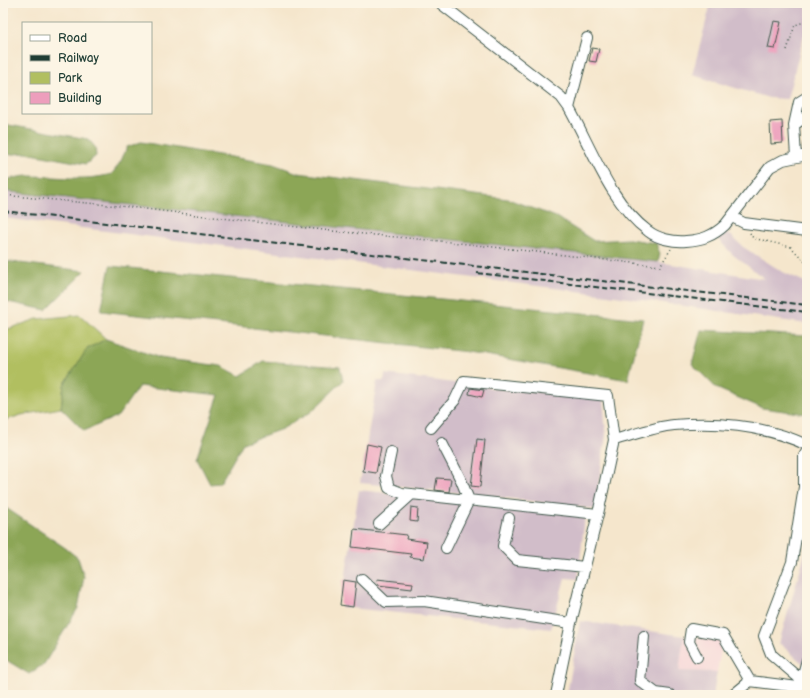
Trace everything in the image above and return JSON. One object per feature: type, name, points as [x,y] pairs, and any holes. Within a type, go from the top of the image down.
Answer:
[{"type":"street","points":[[440,3],[561,97],[569,108],[610,185],[627,210],[649,232],[675,242],[700,240],[717,232],[732,217],[770,167],[783,160],[807,155]]},
{"type":"street","points":[[569,108],[587,38]]},
{"type":"street","points":[[796,157],[794,125],[799,102],[807,97]]},
{"type":"street","points":[[794,125],[807,116]]},
{"type":"street","points":[[732,217],[744,223],[807,231]]},
{"type":"street","points":[[431,428],[454,400],[464,381],[608,396],[614,440],[598,514],[571,622],[556,695]]},
{"type":"street","points":[[614,440],[673,425],[726,423],[777,434],[807,445]]},
{"type":"street","points":[[442,443],[461,480],[469,500],[446,548]]},
{"type":"street","points":[[798,687],[771,654],[764,636],[792,562],[804,487],[804,456],[807,451]]},
{"type":"street","points":[[390,452],[386,476],[389,488],[412,494],[598,514]]},
{"type":"street","points":[[379,524],[412,494]]},
{"type":"street","points":[[509,518],[503,546],[517,560],[585,567]]},
{"type":"street","points":[[362,580],[386,602],[424,601],[571,622]]},
{"type":"street","points":[[697,657],[689,642],[691,628],[723,635],[750,681]]},
{"type":"street","points":[[644,636],[640,681],[656,693],[670,695]]},
{"type":"street","points":[[798,687],[807,660]]},
{"type":"street","points":[[733,695],[750,681],[798,687]]},
{"type":"path","points":[[788,50],[795,25],[807,21]]},
{"type":"path","points":[[3,195],[129,207],[332,231],[450,242],[660,266],[675,242]]},
{"type":"path","points":[[744,223],[753,238],[792,246],[807,264]]},
{"type":"shaded area","points":[[711,3],[807,3],[807,24],[787,99],[769,98],[692,75]]},
{"type":"shaded area","points":[[3,191],[658,262],[765,279],[732,254],[717,238],[726,231],[743,247],[783,272],[807,283],[807,324],[608,295],[3,218]]},
{"type":"shaded area","points":[[385,374],[493,388],[603,398],[606,435],[595,509],[483,495],[360,483],[377,381],[384,381]]},
{"type":"shaded area","points":[[359,490],[585,515],[578,579],[565,578],[551,629],[341,607]]},
{"type":"shaded area","points":[[807,546],[807,667],[779,643]]},
{"type":"shaded area","points":[[580,621],[684,636],[679,671],[717,672],[713,695],[567,695]]},
{"type":"shaded area","points":[[684,636],[723,640],[717,672],[679,671]]},
{"type":"green space","points":[[3,124],[88,139],[95,147],[96,156],[86,164],[26,153],[3,155]]},
{"type":"green space","points":[[141,142],[273,164],[298,173],[508,199],[556,217],[594,241],[629,239],[656,243],[660,254],[658,262],[3,191],[3,180],[22,176],[90,178],[112,174],[121,161],[127,147]]},
{"type":"green space","points":[[3,261],[85,271],[46,310],[3,301]]},
{"type":"green space","points":[[110,266],[643,319],[628,380],[468,352],[101,311]]},
{"type":"green space","points":[[80,315],[106,339],[87,349],[64,385],[61,408],[21,415],[3,421],[3,334],[5,330],[37,319]]},
{"type":"green space","points":[[701,330],[807,336],[807,414],[762,408],[716,388],[692,364]]},
{"type":"green space","points":[[106,339],[160,358],[221,366],[240,376],[263,361],[340,367],[343,381],[311,412],[282,429],[243,443],[220,483],[210,484],[197,459],[219,395],[139,386],[118,416],[84,431],[61,408],[64,385],[87,349]]},
{"type":"green space","points":[[3,506],[78,558],[84,577],[78,608],[44,664],[29,674],[3,658]]},
{"type":"building","points":[[774,21],[781,22],[775,49],[768,48]]},
{"type":"building","points":[[592,48],[599,49],[596,62],[589,61]]},
{"type":"building","points":[[782,121],[783,143],[771,144],[770,122]]},
{"type":"building","points":[[470,388],[484,390],[482,397],[469,394]]},
{"type":"building","points":[[477,439],[485,440],[480,487],[471,486]]},
{"type":"building","points":[[367,444],[381,447],[376,473],[363,471]]},
{"type":"building","points":[[437,478],[451,479],[449,492],[435,490]]},
{"type":"building","points":[[411,507],[418,508],[417,522],[410,521]]},
{"type":"building","points":[[354,529],[407,535],[406,539],[427,542],[424,559],[410,557],[411,554],[352,547]]},
{"type":"building","points":[[377,579],[413,583],[412,589],[378,585]]},
{"type":"building","points":[[343,580],[356,582],[353,607],[340,605]]},
{"type":"railway","points":[[3,211],[807,305]]},
{"type":"railway","points":[[477,273],[807,312]]}]
